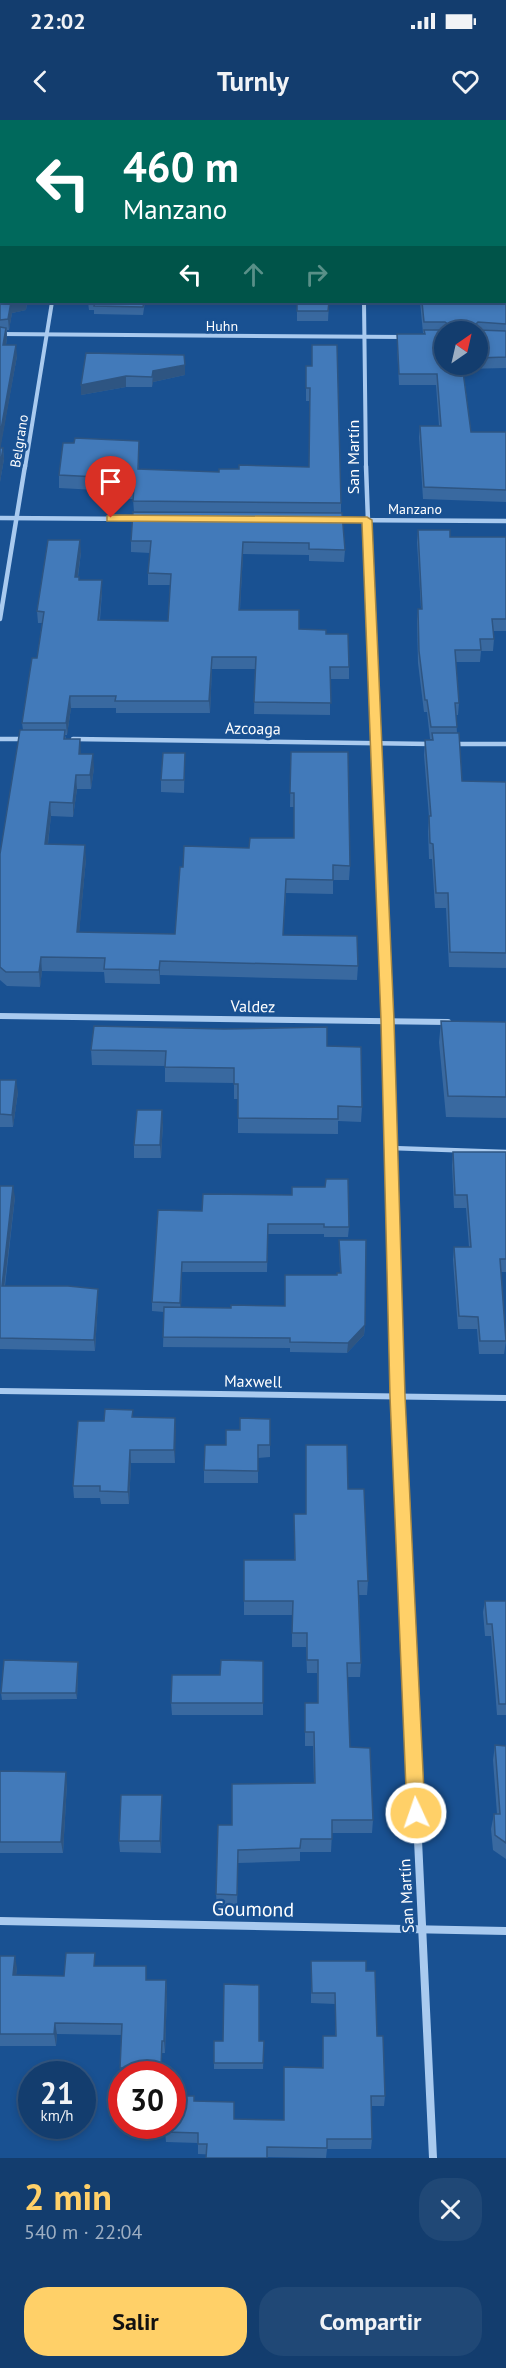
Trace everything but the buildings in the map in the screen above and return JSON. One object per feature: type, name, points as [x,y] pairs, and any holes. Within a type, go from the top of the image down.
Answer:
[{"type":"street","name":"Belgrano","points":[[0,619],[52,303]]},
{"type":"street","name":"San Martín","points":[[364,303],[367,520],[387,1021],[397,1396],[433,2158]]},
{"type":"street","name":"Huhn","points":[[0,334],[410,337]]},
{"type":"street","points":[[0,518],[146,519]]},
{"type":"street","name":"Manzano","points":[[332,520],[506,521]]},
{"type":"street","points":[[0,739],[35,739]]},
{"type":"street","name":"Azcoaga","points":[[71,739],[435,744]]},
{"type":"street","points":[[447,744],[506,744]]},
{"type":"street","name":"Valdez","points":[[0,1016],[458,1022]]},
{"type":"street","name":"Maxwell","points":[[0,1391],[506,1398]]},
{"type":"street","name":"Goumond","points":[[0,1921],[506,1931]]},
{"type":"lane","points":[[391,1148],[506,1152]]},
{"type":"route","points":[[111,518],[367,520],[387,1021],[397,1396],[416,1813]]}]
